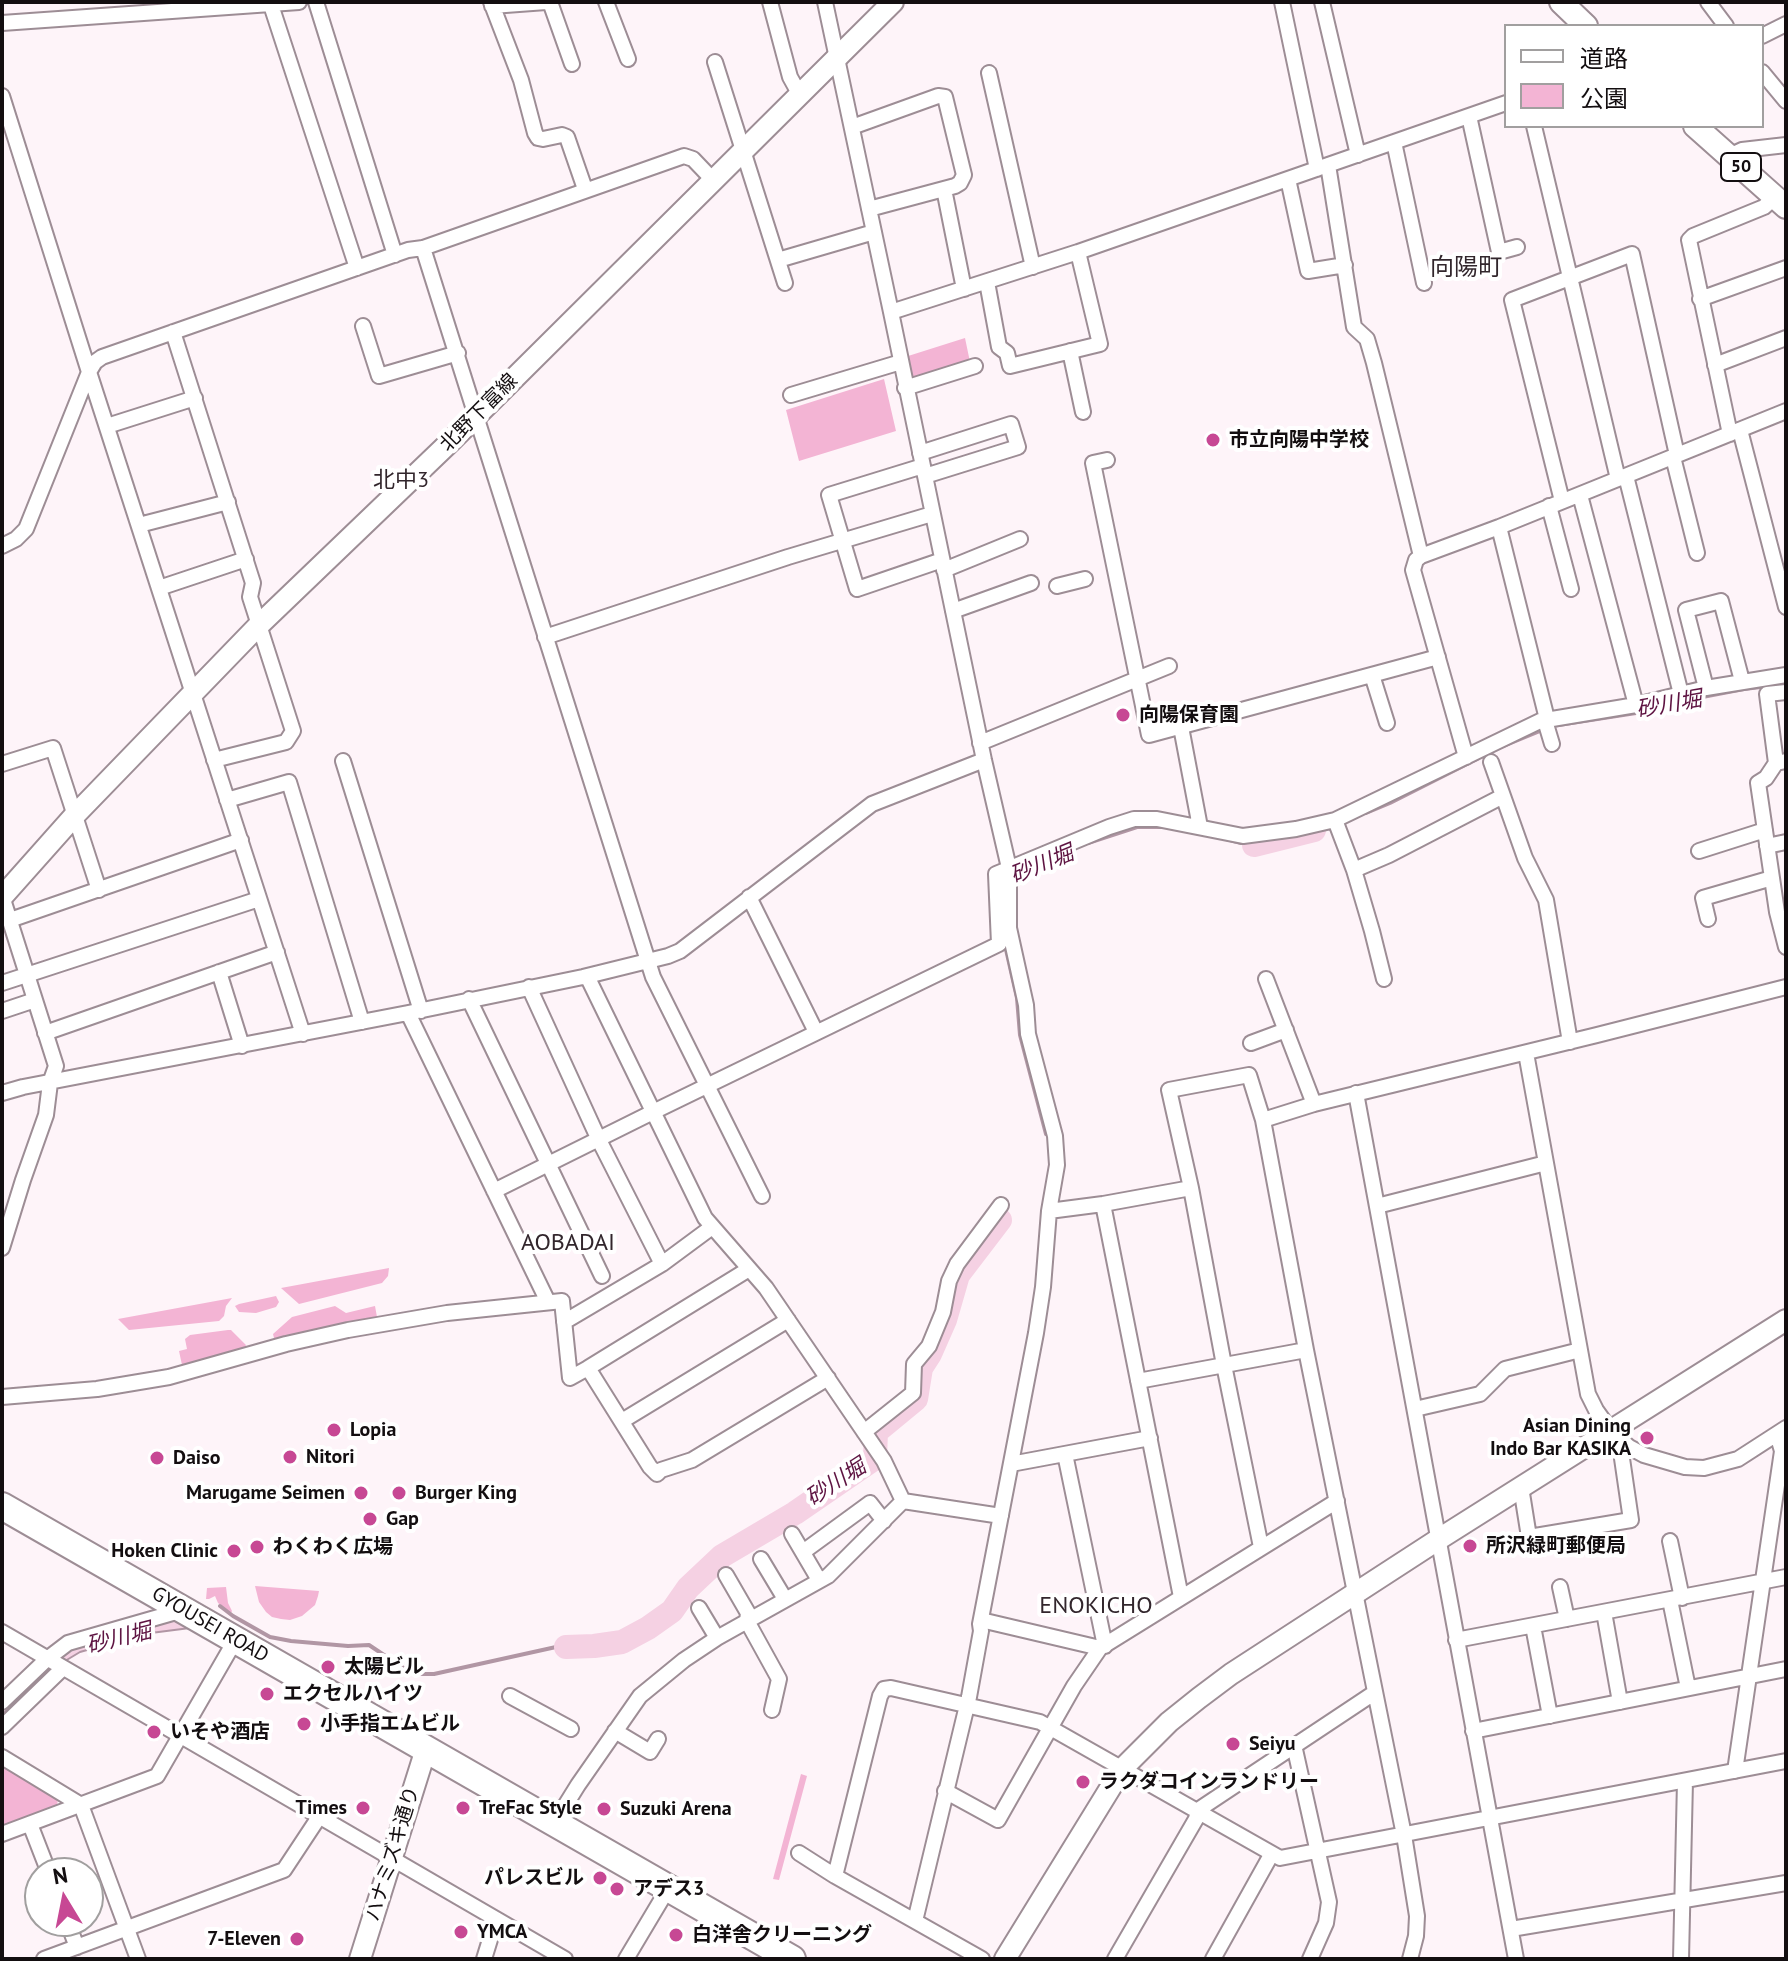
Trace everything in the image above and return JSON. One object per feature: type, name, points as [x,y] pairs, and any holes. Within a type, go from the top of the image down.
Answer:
[{"type":"highway","name":"GYOUSEI ROAD","points":[[2,1506],[669,1887],[778,1955]]},
{"type":"main road","points":[[1561,2],[1584,24]]},
{"type":"main road","name":"50","points":[[1697,128],[1780,202]]},
{"type":"street","points":[[2,23],[299,2]]},
{"type":"street","points":[[316,2],[395,255]]},
{"type":"street","points":[[572,64],[548,2],[492,4],[521,80],[535,133],[543,139],[562,135],[567,137],[585,189]]},
{"type":"street","points":[[606,2],[628,59]]},
{"type":"street","points":[[770,2],[790,77],[800,95]]},
{"type":"street","points":[[825,2],[1009,874],[1009,928],[1017,990],[1026,1005],[1028,1034],[1055,1136],[1057,1165],[1036,1333],[981,1631],[915,1921]]},
{"type":"street","name":"北野下富線","points":[[2,897],[75,815],[258,626],[477,415],[893,2]]},
{"type":"street","points":[[1282,2],[1345,265],[1354,327],[1369,342],[1421,556]]},
{"type":"street","points":[[1322,2],[1358,155]]},
{"type":"street","points":[[1708,2],[1724,24]]},
{"type":"street","points":[[271,5],[357,268]]},
{"type":"street","points":[[1764,35],[1786,24]]},
{"type":"street","points":[[715,62],[785,283]]},
{"type":"street","points":[[989,73],[1033,267]]},
{"type":"street","points":[[1764,74],[1786,101]]},
{"type":"street","points":[[2,96],[303,1034]]},
{"type":"street","points":[[852,127],[938,96],[945,97],[964,175],[960,183],[944,189],[869,209]]},
{"type":"street","points":[[891,312],[1078,252],[1504,104]]},
{"type":"street","points":[[1469,116],[1499,252],[1517,247]]},
{"type":"street","points":[[1534,128],[1570,277],[1681,694]]},
{"type":"street","points":[[1394,142],[1424,283]]},
{"type":"street","points":[[1729,156],[1742,150],[1786,145]]},
{"type":"street","points":[[2,546],[26,529],[89,372],[102,357],[684,156],[693,159],[714,181]]},
{"type":"street","points":[[1288,179],[1308,271],[1345,265]]},
{"type":"street","points":[[944,189],[964,289]]},
{"type":"street","points":[[1780,202],[1690,238],[1690,243],[1715,365],[1786,607]]},
{"type":"street","points":[[778,260],[874,232]]},
{"type":"street","points":[[423,248],[653,977],[762,1196]]},
{"type":"street","points":[[987,282],[999,347],[1007,353],[1010,366],[1100,344],[1078,252]]},
{"type":"street","points":[[1571,589],[1512,300],[1632,254],[1697,553]]},
{"type":"street","points":[[1700,299],[1786,268]]},
{"type":"street","points":[[363,326],[379,376],[458,353]]},
{"type":"street","points":[[173,332],[246,559],[253,583],[250,597],[293,731],[286,742],[214,760]]},
{"type":"street","points":[[1715,365],[1786,338]]},
{"type":"street","points":[[1070,351],[1083,412]]},
{"type":"street","points":[[791,395],[901,362]]},
{"type":"street","points":[[905,388],[975,366]]},
{"type":"street","points":[[107,426],[195,398]]},
{"type":"street","points":[[1466,757],[1413,570],[1416,560],[1786,411]]},
{"type":"street","points":[[923,465],[1011,424],[1018,447],[923,465],[829,495],[857,589],[1020,539]]},
{"type":"street","points":[[1107,460],[1093,463],[1149,735],[1438,657]]},
{"type":"street","points":[[1580,495],[1636,705]]},
{"type":"street","points":[[139,525],[228,502]]},
{"type":"street","points":[[545,637],[932,514]]},
{"type":"street","points":[[1499,527],[1552,744]]},
{"type":"street","points":[[159,588],[246,559]]},
{"type":"street","points":[[1057,586],[1085,579]]},
{"type":"street","points":[[953,611],[1031,583]]},
{"type":"street","points":[[1706,688],[1686,610],[1721,601],[1742,681]]},
{"type":"street","points":[[980,743],[1169,666]]},
{"type":"street","points":[[1372,675],[1387,723]]},
{"type":"street","points":[[494,1191],[999,944],[996,874],[1009,874],[1109,827],[1134,819],[1157,819],[1243,836],[1296,829],[1335,820],[1540,721],[1636,705],[1742,681],[1784,676],[1785,692],[1767,694],[1781,762],[1758,783],[1786,947]]},
{"type":"street","points":[[1181,727],[1200,827]]},
{"type":"street","points":[[2,764],[53,748],[99,890]]},
{"type":"street","points":[[2,1093],[415,1012],[668,956],[680,951],[872,804],[984,760]]},
{"type":"street","points":[[343,761],[415,1012],[494,1191],[548,1302]]},
{"type":"street","points":[[1491,762],[1525,858],[1546,900],[1570,1042]]},
{"type":"street","points":[[227,800],[289,782],[362,1022]]},
{"type":"street","points":[[1354,870],[1503,796]]},
{"type":"street","points":[[1335,820],[1354,870],[1384,979]]},
{"type":"street","points":[[1699,851],[1765,830]]},
{"type":"street","points":[[10,920],[241,840]]},
{"type":"street","points":[[1767,846],[1786,842]]},
{"type":"street","points":[[1708,919],[1703,898],[1772,878]]},
{"type":"street","points":[[2,897],[56,1066],[50,1083],[46,1115],[2,1248]]},
{"type":"street","points":[[749,897],[816,1032]]},
{"type":"street","points":[[2,983],[259,899]]},
{"type":"street","points":[[45,1033],[277,952]]},
{"type":"street","points":[[219,972],[242,1046]]},
{"type":"street","points":[[587,976],[705,1218],[766,1288],[882,1458],[903,1501]]},
{"type":"street","points":[[1266,979],[1314,1104]]},
{"type":"street","points":[[529,987],[599,1140],[662,1264]]},
{"type":"street","points":[[1263,1120],[1356,1093],[1786,987]]},
{"type":"street","points":[[469,999],[602,1276]]},
{"type":"street","points":[[2,1011],[35,1000]]},
{"type":"street","points":[[1251,1043],[1286,1030]]},
{"type":"street","points":[[1526,1053],[1588,1394],[1596,1410],[1615,1434],[1644,1455],[1685,1467],[1704,1468],[1738,1459],[1782,1431]]},
{"type":"street","points":[[1261,1547],[1169,1090],[1249,1075],[1263,1120],[1354,1594],[1404,1835],[1417,1916],[1410,1959]]},
{"type":"street","points":[[1356,1093],[1516,1959]]},
{"type":"street","points":[[1377,1206],[1546,1163]]},
{"type":"street","points":[[1049,1211],[1191,1188]]},
{"type":"street","points":[[1103,1204],[1181,1597]]},
{"type":"street","points":[[866,1435],[913,1393],[914,1364],[929,1346],[943,1312],[949,1281],[957,1264],[1001,1205]]},
{"type":"street","points":[[564,1322],[662,1264],[712,1227]]},
{"type":"street","points":[[2,1397],[97,1389],[169,1377],[348,1330],[447,1313],[562,1301],[570,1378],[749,1269]]},
{"type":"street","points":[[622,1421],[788,1320]]},
{"type":"street","points":[[1005,1959],[1122,1769],[1169,1722],[1231,1674],[1521,1487],[1615,1434],[1786,1320]]},
{"type":"street","points":[[1138,1381],[1306,1350]]},
{"type":"street","points":[[1415,1409],[1480,1394],[1505,1369],[1580,1350]]},
{"type":"street","points":[[588,1368],[657,1474],[692,1460],[828,1378]]},
{"type":"street","points":[[1735,1771],[1782,1451],[1782,1431]]},
{"type":"street","points":[[1521,1487],[1529,1537],[1631,1520],[1615,1434]]},
{"type":"street","points":[[1011,1464],[1150,1438]]},
{"type":"street","points":[[1065,1454],[1103,1647]]},
{"type":"street","points":[[903,1501],[1001,1516]]},
{"type":"street","points":[[555,1822],[640,1696],[674,1667],[717,1638],[828,1576],[903,1501]]},
{"type":"street","points":[[945,1791],[998,1820],[1074,1686],[1103,1647],[1337,1501]]},
{"type":"street","points":[[803,1552],[870,1503],[884,1521]]},
{"type":"street","points":[[792,1534],[819,1580]]},
{"type":"street","points":[[1670,1541],[1688,1688]]},
{"type":"street","points":[[761,1559],[785,1599]]},
{"type":"street","points":[[726,1575],[779,1679],[772,1710]]},
{"type":"street","points":[[1456,1640],[1786,1577]]},
{"type":"street","points":[[1560,1587],[1567,1619]]},
{"type":"street","points":[[699,1608],[717,1638]]},
{"type":"street","points":[[2,1702],[68,1643],[184,1609]]},
{"type":"street","points":[[1604,1612],[1620,1702]]},
{"type":"street","points":[[981,1620],[1103,1647]]},
{"type":"street","points":[[1533,1626],[1550,1716]]},
{"type":"street","points":[[2,1632],[565,1959]]},
{"type":"street","points":[[2,1834],[157,1776],[236,1639]]},
{"type":"street","points":[[2,1727],[63,1668]]},
{"type":"street","points":[[1473,1731],[1786,1669]]},
{"type":"street","points":[[835,1876],[880,1696],[884,1689],[891,1688],[1040,1722],[1280,1858],[1786,1761]]},
{"type":"street","points":[[1115,1959],[1196,1819],[1198,1810],[1374,1693]]},
{"type":"street","points":[[510,1696],[571,1729]]},
{"type":"street","points":[[615,1731],[650,1752],[658,1739]]},
{"type":"street","points":[[1294,1745],[1329,1902],[1326,1923],[1310,1959]]},
{"type":"street","name":"ハナミズキ通り","points":[[360,1959],[426,1749]]},
{"type":"street","points":[[2,1757],[81,1805],[138,1959]]},
{"type":"street","points":[[1681,1959],[1685,1781]]},
{"type":"street","points":[[44,1959],[284,1870],[319,1817]]},
{"type":"street","points":[[30,1824],[43,1857]]},
{"type":"street","points":[[799,1853],[982,1959]]},
{"type":"street","points":[[1213,1959],[1271,1855]]},
{"type":"street","points":[[1511,1929],[1786,1883]]},
{"type":"street","points":[[626,1959],[669,1887]]},
{"type":"street","points":[[484,1959],[496,1920]]},
{"type":"street","points":[[73,1937],[77,1947]]},
{"type":"green space","points":[[965,338],[970,362],[910,381],[905,357]]},
{"type":"green space","points":[[884,379],[896,431],[799,461],[786,410]]},
{"type":"green space","points":[[389,1268],[388,1276],[382,1283],[299,1304],[281,1288]]},
{"type":"green space","points":[[276,1296],[279,1302],[276,1307],[256,1313],[239,1312],[235,1306],[239,1304]]},
{"type":"green space","points":[[232,1298],[219,1321],[129,1330],[118,1319]]},
{"type":"green space","points":[[335,1306],[346,1313],[375,1306],[377,1317],[275,1342],[273,1334],[292,1317]]},
{"type":"green space","points":[[231,1330],[246,1345],[244,1350],[182,1365],[179,1351],[187,1349],[185,1339],[190,1335]]},
{"type":"green space","points":[[255,1586],[319,1591],[315,1605],[302,1616],[290,1620],[272,1617],[266,1612],[259,1602]]},
{"type":"green space","points":[[226,1587],[231,1613],[218,1603],[215,1596],[206,1599],[207,1588]]},
{"type":"green space","points":[[2,1764],[58,1797],[57,1807],[2,1827]]},
{"type":"green space","points":[[801,1774],[807,1776],[779,1880],[773,1879]]},
{"type":"water","points":[[176,1620],[190,1628],[143,1634],[80,1652],[65,1661],[57,1657],[66,1648],[142,1625]]},
{"type":"waterway","name":"砂川堀","points":[[1692,699],[1786,684]]},
{"type":"waterway","name":"砂川堀","points":[[1552,726],[1636,713],[1680,702]]},
{"type":"waterway","name":"砂川堀","points":[[1501,747],[1540,731]]},
{"type":"waterway","name":"砂川堀","points":[[1366,813],[1477,759]]},
{"type":"waterway","name":"砂川堀","points":[[1088,843],[1137,827],[1165,827]]},
{"type":"waterway","name":"砂川堀","points":[[1254,845],[1314,830]]},
{"type":"waterway","name":"砂川堀","points":[[1226,839],[1241,843]]},
{"type":"waterway","name":"砂川堀","points":[[1005,945],[1017,998],[1020,1035],[1046,1134]]},
{"type":"waterway","name":"砂川堀","points":[[566,1647],[622,1642],[648,1628],[672,1611],[688,1588],[722,1556],[795,1513],[875,1458],[876,1432],[916,1399],[921,1368],[945,1320],[958,1275],[1000,1220]]},
{"type":"waterway","name":"砂川堀","points":[[220,1606],[270,1637],[348,1646],[369,1645],[416,1674],[434,1674],[556,1647]]},
{"type":"waterway","name":"砂川堀","points":[[18,1701],[53,1667]]},
{"type":"waterway","name":"砂川堀","points":[[2,1716],[11,1707]]},
{"type":"place","name":"市立向陽中学校","points":[[1213,440]]},
{"type":"place","name":"向陽保育園","points":[[1123,715]]},
{"type":"place","name":"Lopia","points":[[334,1430]]},
{"type":"place","name":"Asian Dining Indo Bar KASIKA","points":[[1647,1438]]},
{"type":"place","name":"Nitori","points":[[290,1457]]},
{"type":"place","name":"Daiso","points":[[157,1458]]},
{"type":"place","name":"Marugame Seimen","points":[[361,1493]]},
{"type":"place","name":"Burger King","points":[[399,1493]]},
{"type":"place","name":"Gap","points":[[370,1519]]},
{"type":"place","name":"所沢緑町郵便局","points":[[1470,1546]]},
{"type":"place","name":"わくわく広場","points":[[257,1547]]},
{"type":"place","name":"Hoken Clinic","points":[[234,1551]]},
{"type":"place","name":"太陽ビル","points":[[328,1667]]},
{"type":"place","name":"エクセルハイツ","points":[[267,1694]]},
{"type":"place","name":"小手指エムビル","points":[[304,1724]]},
{"type":"place","name":"いそや酒店","points":[[154,1732]]},
{"type":"place","name":"Seiyu","points":[[1233,1744]]},
{"type":"place","name":"ラクダコインランドリー","points":[[1083,1782]]},
{"type":"place","name":"Times","points":[[363,1808]]},
{"type":"place","name":"TreFac Style","points":[[463,1808]]},
{"type":"place","name":"Suzuki Arena","points":[[604,1809]]},
{"type":"place","name":"パレスビル","points":[[600,1878]]},
{"type":"place","name":"アデス3","points":[[617,1889]]},
{"type":"place","name":"YMCA","points":[[461,1932]]},
{"type":"place","name":"白洋舎クリーニング","points":[[676,1935]]},
{"type":"place","name":"7-Eleven","points":[[297,1939]]},
{"type":"district","name":"向陽町","points":[[1466,268]]},
{"type":"district","name":"北中3","points":[[401,481]]},
{"type":"district","name":"AOBADAI","points":[[568,1243]]},
{"type":"district","name":"ENOKICHO","points":[[1096,1606]]}]
